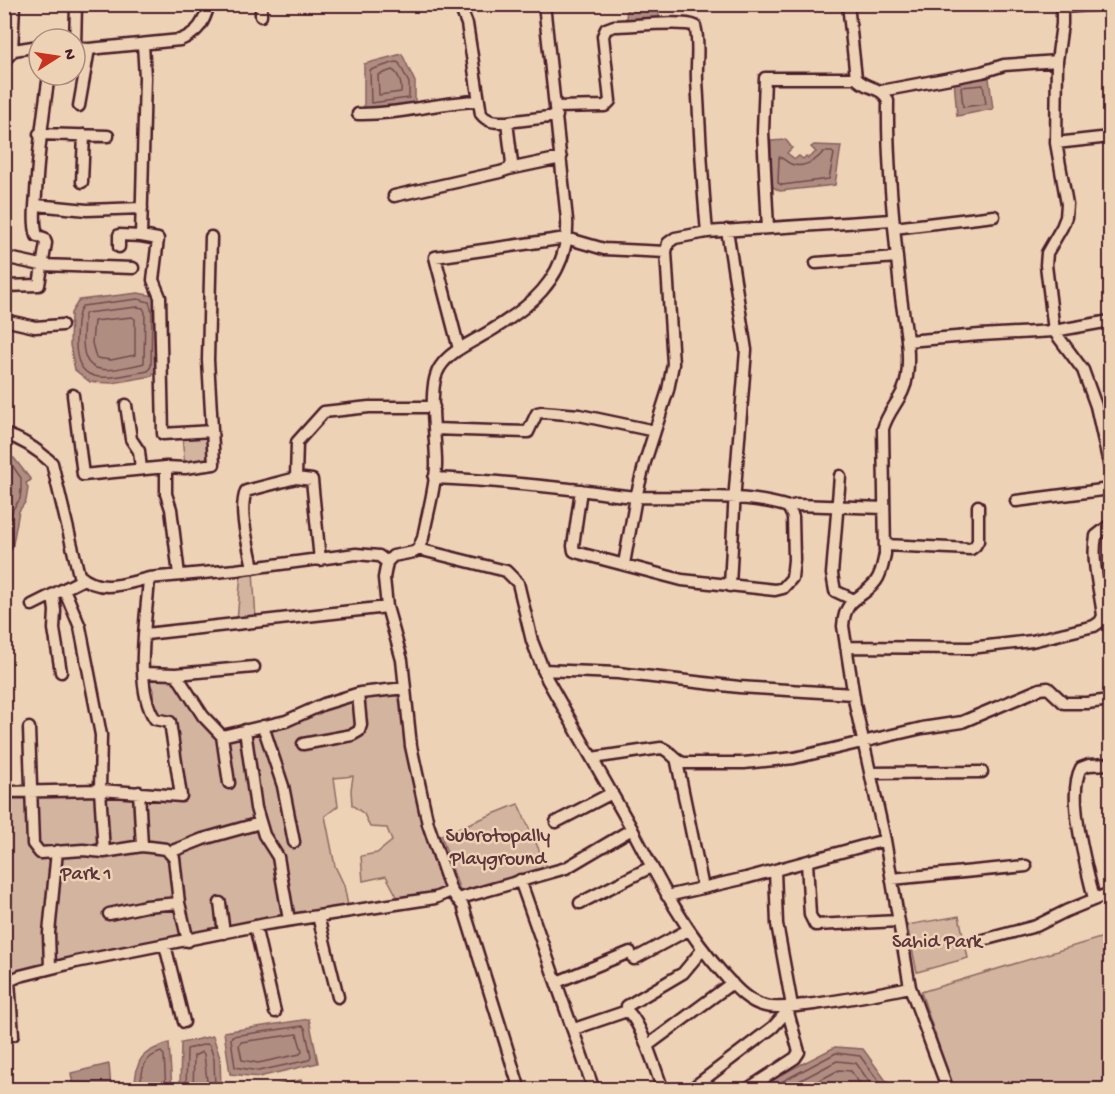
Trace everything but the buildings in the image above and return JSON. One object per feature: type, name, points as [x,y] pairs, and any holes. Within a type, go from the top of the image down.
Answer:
[{"type":"street","points":[[12,52],[14,4]]},
{"type":"street","points":[[75,27],[76,4]]},
{"type":"street","points":[[79,106],[89,49],[180,40],[193,35],[204,21],[209,4]]},
{"type":"street","points":[[261,4],[261,16]]},
{"type":"street","points":[[459,4],[467,24],[481,114],[485,120],[492,122],[507,122],[556,112],[605,106],[610,101],[603,36],[606,29],[614,26],[689,23],[695,26],[698,34],[697,73],[707,232]]},
{"type":"street","points":[[520,1089],[463,906],[454,895],[428,824],[411,746],[402,660],[387,607],[384,578],[387,562],[393,556],[414,552],[423,538],[436,466],[434,407],[436,376],[439,367],[459,349],[510,320],[532,302],[550,281],[563,257],[568,232],[544,4]]},
{"type":"street","points":[[848,4],[856,78],[868,88],[881,91],[982,72],[1004,64],[1057,61]]},
{"type":"street","points":[[1104,4],[1062,6],[1057,61],[1056,143],[1067,204],[1066,217],[1047,253],[1046,265],[1054,331],[1083,370],[1096,406],[1110,468]]},
{"type":"street","points":[[141,236],[145,77],[143,44]]},
{"type":"street","points":[[4,61],[12,52],[27,49]]},
{"type":"street","points":[[768,228],[763,132],[765,78],[856,78]]},
{"type":"street","points":[[4,286],[39,285],[45,243],[44,238],[37,236],[35,230],[36,205],[39,134],[47,87]]},
{"type":"street","points":[[881,91],[886,95],[888,101],[893,224],[907,341],[906,383],[902,396],[885,418],[883,429],[885,545],[882,572],[876,581],[849,604],[843,626],[853,694],[885,840],[910,987],[948,1089]]},
{"type":"street","points":[[358,114],[479,101]]},
{"type":"street","points":[[507,122],[513,163],[509,169]]},
{"type":"street","points":[[39,134],[108,136]]},
{"type":"street","points":[[82,182],[84,135]]},
{"type":"street","points":[[1056,143],[1110,137]]},
{"type":"street","points":[[394,196],[561,158]]},
{"type":"street","points":[[36,205],[87,210],[142,208]]},
{"type":"street","points":[[624,564],[636,497],[668,390],[673,364],[666,252],[668,243],[675,238],[727,230],[893,224],[994,216]]},
{"type":"street","points":[[727,230],[746,350],[734,498],[730,586]]},
{"type":"street","points":[[119,247],[119,235],[158,239],[153,280],[160,297],[163,434],[212,431]]},
{"type":"street","points":[[73,395],[83,475],[214,464],[208,360],[211,237]]},
{"type":"street","points":[[459,349],[435,257],[566,238],[604,249],[666,252]]},
{"type":"street","points":[[4,257],[41,265],[133,268]]},
{"type":"street","points":[[816,263],[897,257]]},
{"type":"street","points":[[4,320],[35,327],[62,325]]},
{"type":"street","points":[[907,341],[1054,331],[1110,321]]},
{"type":"street","points":[[126,405],[131,439],[138,451],[141,470]]},
{"type":"street","points":[[296,478],[297,442],[324,412],[369,407],[434,407]]},
{"type":"street","points":[[434,429],[528,432],[534,417],[537,413],[542,412],[579,415],[656,431]]},
{"type":"street","points":[[4,434],[14,437],[41,453],[52,463],[79,575],[88,583],[109,587],[150,578],[253,568],[356,554],[379,556],[387,562]]},
{"type":"street","points":[[166,467],[166,494],[171,509],[179,575]]},
{"type":"street","points":[[840,476],[833,585],[839,594],[854,600]]},
{"type":"street","points":[[253,568],[244,512],[243,498],[246,491],[296,478],[312,480],[320,560]]},
{"type":"street","points":[[434,478],[471,479],[636,497],[734,498],[788,507],[797,505],[884,508]]},
{"type":"street","points":[[1016,501],[1110,489]]},
{"type":"street","points":[[581,490],[575,524],[574,551],[682,580],[775,590],[792,578],[793,518],[788,507]]},
{"type":"street","points":[[885,545],[971,549],[978,541],[978,506]]},
{"type":"street","points":[[846,647],[970,648],[1032,641],[1094,626],[1103,616],[1094,545],[1096,536],[1110,525]]},
{"type":"street","points":[[418,549],[506,571],[518,583],[529,632],[543,670],[667,896],[688,930],[740,992],[761,1005],[790,1009],[910,987]]},
{"type":"street","points":[[4,792],[100,790],[181,796],[170,722],[155,719],[149,710],[142,681],[150,578]]},
{"type":"street","points":[[32,605],[84,579]]},
{"type":"street","points":[[64,589],[80,627],[101,735],[100,790],[104,852]]},
{"type":"street","points":[[53,595],[54,629],[61,672]]},
{"type":"street","points":[[146,634],[387,607]]},
{"type":"street","points":[[143,673],[176,674],[254,668]]},
{"type":"street","points":[[543,670],[618,673],[739,687],[853,694]]},
{"type":"street","points":[[176,674],[203,716],[222,736],[229,783]]},
{"type":"street","points":[[222,736],[286,721],[324,704],[358,694],[405,688]]},
{"type":"street","points":[[677,762],[684,764],[744,763],[784,759],[922,728],[962,722],[1040,689],[1048,688],[1064,703],[1110,700]]},
{"type":"street","points":[[303,744],[352,735],[359,731],[361,725],[358,694]]},
{"type":"street","points":[[263,726],[283,786],[294,842]]},
{"type":"street","points":[[29,728],[33,844],[40,853],[104,852],[142,846],[166,849],[174,858],[179,903],[188,941]]},
{"type":"street","points":[[245,730],[253,791],[260,823],[264,835],[278,857],[289,920]]},
{"type":"street","points":[[592,758],[661,748],[671,753],[677,762],[703,888]]},
{"type":"street","points":[[1095,899],[1078,833],[1076,777],[1081,768],[1089,765],[1110,764]]},
{"type":"street","points":[[870,773],[982,772]]},
{"type":"street","points":[[138,792],[142,846]]},
{"type":"street","points":[[556,822],[612,793]]},
{"type":"street","points":[[170,852],[203,839],[260,823]]},
{"type":"street","points":[[13,1035],[7,982],[20,976],[255,926],[454,895],[520,880],[566,868],[632,829]]},
{"type":"street","points":[[667,896],[776,870],[885,840]]},
{"type":"street","points":[[50,968],[49,933],[57,851]]},
{"type":"street","points":[[807,862],[810,915],[815,926],[899,921]]},
{"type":"street","points":[[892,879],[1026,866]]},
{"type":"street","points":[[580,903],[651,867]]},
{"type":"street","points":[[746,1089],[795,1058],[799,1052],[777,924],[776,870]]},
{"type":"street","points":[[520,880],[594,1089]]},
{"type":"street","points":[[979,940],[1036,926],[1110,893]]},
{"type":"street","points":[[109,914],[146,906],[179,903]]},
{"type":"street","points":[[220,903],[224,933]]},
{"type":"street","points":[[318,916],[338,997]]},
{"type":"street","points":[[255,926],[275,1012]]},
{"type":"street","points":[[557,982],[632,956],[688,930]]},
{"type":"street","points":[[165,945],[184,1022]]},
{"type":"street","points":[[627,1006],[683,973],[703,949]]},
{"type":"street","points":[[647,1046],[732,983]]},
{"type":"street","points":[[690,1089],[773,1027],[790,1009]]},
{"type":"street","points":[[574,1029],[627,1011],[632,1015],[647,1046],[663,1089]]},
{"type":"green space","points":[[212,431],[214,464],[185,468],[182,435]]},
{"type":"green space","points":[[253,571],[256,620],[237,622],[241,572]]},
{"type":"green space","name":"Park 1","points":[[146,677],[174,679],[228,740],[369,695],[400,692],[407,747],[420,815],[446,889],[433,895],[399,900],[386,876],[363,881],[361,856],[377,853],[392,841],[387,828],[370,827],[364,814],[352,805],[353,776],[334,778],[338,806],[325,816],[335,866],[344,885],[348,906],[284,916],[5,979],[4,795],[108,793],[185,799],[176,719],[157,715],[154,707],[154,691]]},
{"type":"green space","name":"Subrotopally Playground","points":[[518,804],[547,867],[462,897],[441,835]]},
{"type":"green space","name":"Sahid Park","points":[[959,916],[968,958],[917,972],[907,925]]},
{"type":"green space","points":[[1110,935],[1110,1089],[953,1089],[921,992]]},
{"type":"water","points":[[627,5],[659,5],[659,19],[626,20]]},
{"type":"water","points":[[402,54],[415,82],[415,105],[364,110],[364,64]]},
{"type":"water","points":[[989,78],[993,109],[957,116],[954,80]]},
{"type":"water","points":[[786,140],[792,148],[787,153],[795,159],[799,156],[803,159],[806,156],[808,158],[816,152],[811,147],[814,145],[841,146],[835,185],[780,191],[771,186],[771,141]]},
{"type":"water","points":[[138,293],[154,296],[158,310],[158,367],[152,376],[112,383],[90,382],[75,370],[70,345],[71,313],[79,300]]},
{"type":"water","points":[[5,458],[14,458],[31,480],[26,483],[28,488],[26,501],[19,511],[12,549],[5,556]]},
{"type":"water","points":[[309,1019],[318,1063],[259,1077],[230,1074],[224,1032]]},
{"type":"water","points":[[213,1036],[220,1058],[221,1089],[180,1089],[181,1043]]},
{"type":"water","points":[[169,1043],[172,1089],[134,1089],[141,1058],[151,1050]]},
{"type":"water","points":[[835,1047],[863,1049],[892,1089],[756,1090],[755,1088]]},
{"type":"water","points":[[109,1064],[111,1089],[73,1087],[71,1073]]},
{"type":"water","points":[[301,1080],[311,1089],[257,1089]]}]
